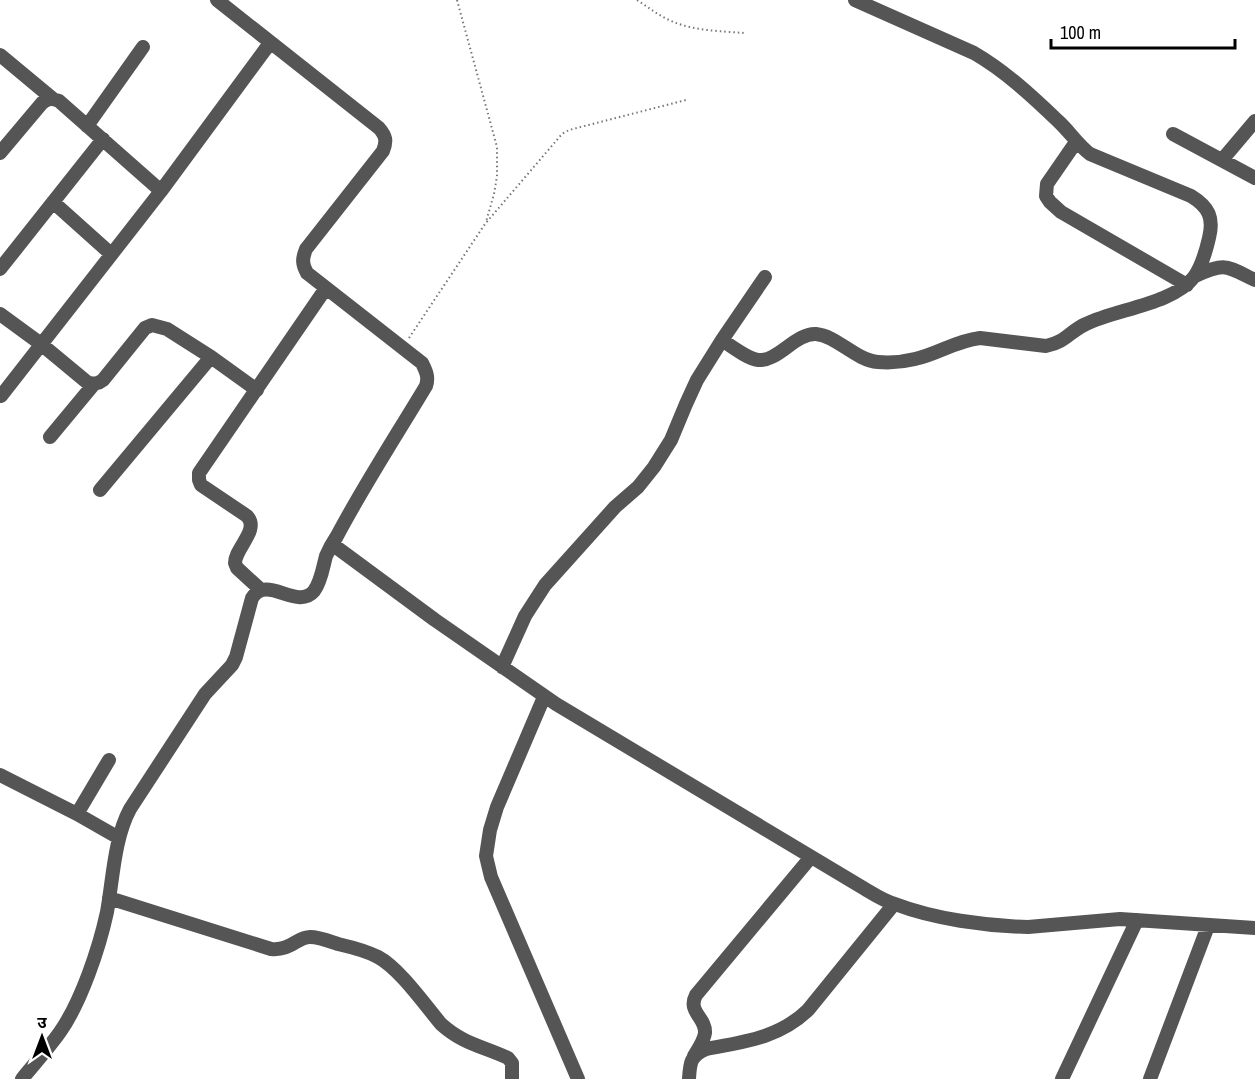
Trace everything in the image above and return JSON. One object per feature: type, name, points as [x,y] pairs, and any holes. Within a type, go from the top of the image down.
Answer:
[{"type":"street","points":[[22,1079],[60,1032],[81,991],[99,941],[122,828],[130,809],[205,694],[232,665],[252,598],[255,593],[267,589],[298,597],[306,597],[313,593],[332,544],[428,379],[422,363],[307,273],[303,265],[306,249],[383,151],[386,142],[384,134],[217,0]]},
{"type":"street","points":[[855,0],[990,62],[1058,121],[1090,154],[1191,196],[1200,202],[1208,210],[1211,220],[1210,233],[1207,249],[1191,280]]},
{"type":"street","points":[[1,396],[161,191],[270,43]]},
{"type":"street","points":[[87,126],[143,47]]},
{"type":"street","points":[[0,55],[103,139],[161,191]]},
{"type":"street","points":[[0,153],[42,103],[47,99],[53,99]]},
{"type":"street","points":[[1222,160],[1255,121]]},
{"type":"street","points":[[1173,134],[1255,178]]},
{"type":"street","points":[[0,268],[103,139]]},
{"type":"street","points":[[1076,142],[1047,184],[1046,196],[1050,202],[1061,212],[1191,280]]},
{"type":"street","points":[[53,202],[111,254]]},
{"type":"street","points":[[722,340],[758,360],[772,356],[796,341],[813,334],[828,338],[860,357],[877,362],[914,359],[960,341],[980,338],[1046,346],[1057,344],[1087,323],[1174,294],[1191,280],[1215,267],[1240,272],[1255,280]]},
{"type":"street","points":[[502,667],[528,611],[544,585],[615,507],[646,479],[671,440],[697,380],[765,277]]},
{"type":"street","points":[[261,590],[237,568],[235,563],[251,521],[201,485],[199,474],[326,288]]},
{"type":"street","points":[[0,314],[88,382],[94,384]]},
{"type":"street","points":[[50,436],[94,384],[103,380],[144,328],[152,325],[167,329],[257,390]]},
{"type":"street","points":[[100,490],[211,357]]},
{"type":"street","points":[[332,544],[544,697],[894,904],[933,916],[1013,927],[1137,920],[1255,928]]},
{"type":"street","points":[[544,697],[496,807],[486,856],[491,877],[578,1079]]},
{"type":"street","points":[[76,814],[109,760]]},
{"type":"street","points":[[0,775],[120,838]]},
{"type":"street","points":[[681,1079],[690,1068],[705,1031],[694,1008],[696,995],[811,857]]},
{"type":"street","points":[[109,898],[271,949],[287,948],[312,937],[375,955],[394,969],[450,1032],[469,1044],[508,1058],[512,1063],[512,1079]]},
{"type":"street","points":[[690,1068],[695,1055],[706,1049],[766,1036],[801,1017],[894,904]]},
{"type":"street","points":[[1062,1079],[1137,920]]},
{"type":"street","points":[[1150,1079],[1208,926]]},
{"type":"path","points":[[457,0],[498,161],[495,194],[485,224]]},
{"type":"path","points":[[637,0],[681,25],[698,29],[744,33]]},
{"type":"path","points":[[402,348],[485,224],[562,134],[569,130],[686,100]]}]
